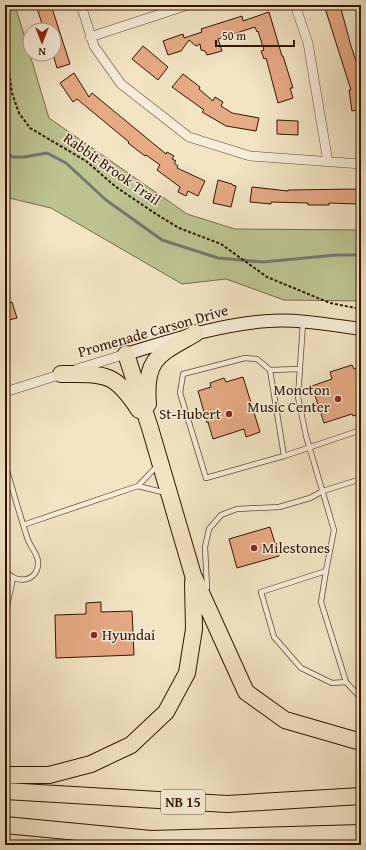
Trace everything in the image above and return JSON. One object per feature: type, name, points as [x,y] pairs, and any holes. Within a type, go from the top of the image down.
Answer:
[{"type":"highway","points":[[150,428],[146,388],[148,373],[155,360],[166,351],[196,333]]},
{"type":"highway","points":[[126,354],[150,428],[193,575],[246,692],[285,720],[361,742]]},
{"type":"highway","points":[[61,374],[94,374],[109,377],[120,384],[128,393],[150,428]]},
{"type":"highway","points":[[5,775],[49,775],[91,764],[131,745],[166,712],[187,673],[194,629],[193,575]]},
{"type":"highway","name":"NB 15","points":[[5,791],[227,804],[361,796]]},
{"type":"highway","points":[[5,825],[151,839],[361,833]]},
{"type":"highway","points":[[5,832],[164,845]]},
{"type":"street","points":[[81,5],[94,46],[121,84],[189,137],[250,156],[361,164]]},
{"type":"street","points":[[90,37],[188,5]]},
{"type":"street","points":[[295,5],[308,43],[328,162]]},
{"type":"street","name":"Promenade Carson Drive","points":[[5,392],[196,333],[232,325],[270,321],[303,322],[361,329]]},
{"type":"lane","points":[[303,322],[298,397],[309,447],[334,530],[321,602],[346,682],[358,695],[361,696]]},
{"type":"lane","points":[[284,456],[270,370],[257,359],[245,358],[183,374],[180,393],[206,478],[284,456],[361,430]]},
{"type":"lane","points":[[270,370],[299,369]]},
{"type":"lane","points":[[5,463],[28,542],[36,555],[38,565],[37,570],[30,578],[19,580],[9,575],[5,569]]},
{"type":"lane","points":[[23,526],[138,486],[160,463]]},
{"type":"lane","points":[[207,590],[205,547],[209,529],[221,515],[237,509],[279,507],[310,498],[361,479]]},
{"type":"lane","points":[[5,483],[10,481]]},
{"type":"lane","points":[[138,486],[169,493]]},
{"type":"lane","points":[[326,571],[261,592],[274,637],[301,668],[332,683],[346,682]]},
{"type":"lane","points":[[5,616],[13,578]]},
{"type":"lane","points":[[209,598],[214,621]]},
{"type":"path","name":"Rabbit Brook Trail","points":[[5,43],[12,93],[19,113],[30,128],[86,161],[116,187],[179,228],[221,244],[267,277],[330,304],[361,309]]},
{"type":"green space","points":[[5,5],[15,5],[22,28],[22,62],[32,62],[49,118],[187,214],[235,229],[361,230],[361,301],[284,300],[226,279],[182,284],[51,208],[5,197]]},
{"type":"building","points":[[36,5],[51,5],[56,22],[41,22]]},
{"type":"building","points":[[324,5],[340,5],[361,76],[361,109],[352,111],[349,90],[351,90]]},
{"type":"building","points":[[269,12],[293,88],[290,88],[293,98],[278,103],[266,58],[264,59],[261,51],[264,50],[258,31],[257,32],[255,27],[218,39],[222,51],[207,55],[205,51],[201,50],[200,44],[196,46],[189,40],[181,51],[168,55],[163,41],[183,34],[184,38],[202,32],[201,29],[242,16],[243,21]]},
{"type":"building","points":[[62,39],[70,64],[57,68],[55,62],[62,62]]},
{"type":"building","points":[[143,46],[168,67],[158,80],[132,59]]},
{"type":"building","points":[[74,73],[89,97],[92,93],[166,154],[167,152],[174,156],[172,159],[176,161],[174,163],[178,166],[177,168],[205,181],[198,196],[188,191],[186,196],[178,192],[180,187],[157,170],[160,165],[128,143],[129,142],[77,99],[73,102],[60,83]]},
{"type":"building","points":[[183,74],[200,87],[199,89],[213,101],[215,97],[223,102],[221,106],[232,113],[259,118],[256,131],[226,126],[202,112],[204,110],[172,87]]},
{"type":"building","points":[[277,120],[298,121],[298,135],[277,134]]},
{"type":"building","points":[[218,180],[236,186],[231,207],[213,203]]},
{"type":"building","points":[[252,187],[288,191],[358,189],[357,204],[329,203],[329,205],[308,205],[308,203],[271,202],[271,204],[250,202]]},
{"type":"building","points":[[12,302],[17,318],[5,321],[5,304]]},
{"type":"building","name":"Moncton Music Center","points":[[352,365],[354,369],[361,367],[361,413],[353,416],[352,414],[324,423],[312,386],[332,379],[330,372]]},
{"type":"building","name":"St-Hubert","points":[[243,377],[260,432],[246,437],[244,429],[213,439],[198,391],[211,387],[210,383],[224,378],[226,382]]},
{"type":"building","name":"Milestones","points":[[270,527],[279,556],[237,568],[229,539]]},
{"type":"building","name":"Hyundai","points":[[101,602],[101,612],[132,611],[134,655],[56,658],[55,615],[86,614],[86,603]]},
{"type":"waterway","points":[[5,150],[12,157],[24,157],[47,153],[66,163],[106,200],[162,240],[218,258],[263,262],[336,255],[361,255]]},
{"type":"place","name":"Moncton Music Center","points":[[338,399]]},
{"type":"place","name":"St-Hubert","points":[[229,414]]},
{"type":"place","name":"Milestones","points":[[254,548]]},
{"type":"place","name":"Hyundai","points":[[94,635]]}]
